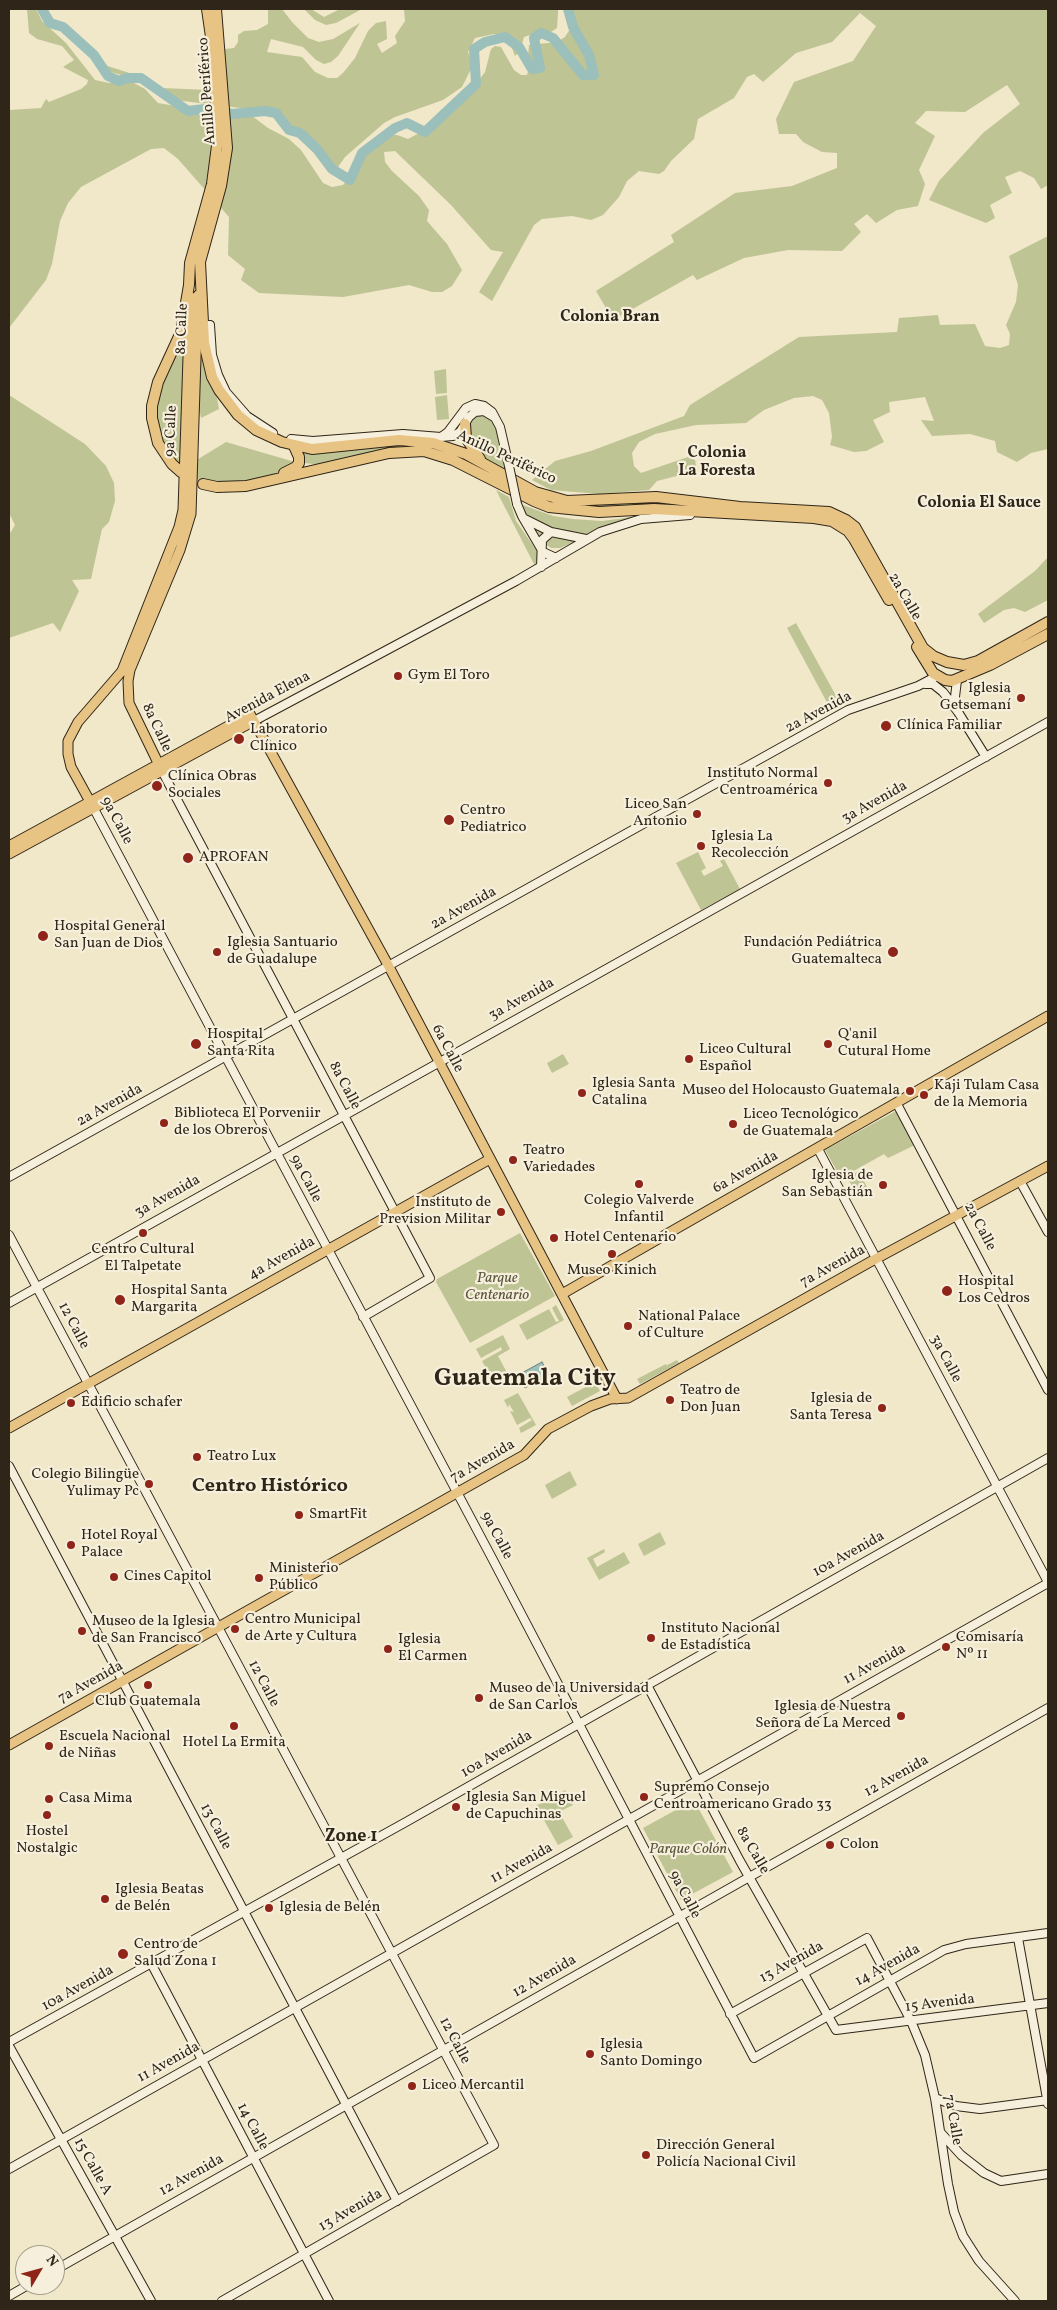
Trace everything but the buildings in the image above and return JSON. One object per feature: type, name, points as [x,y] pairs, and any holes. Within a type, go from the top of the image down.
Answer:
[{"type":"highway","name":"Anillo Periférico","points":[[182,472],[172,464],[158,443],[152,418],[152,406],[158,382],[181,332],[194,285],[195,262],[212,184],[218,138],[212,44],[207,9]]},
{"type":"highway","name":"Anillo Periférico","points":[[195,262],[221,186],[227,148],[216,9]]},
{"type":"highway","name":"Anillo Periférico","points":[[194,285],[206,325],[204,343],[212,377],[227,402],[256,430],[276,440],[294,446],[322,449],[412,440],[448,447],[484,463],[535,492],[567,500],[647,497],[740,507],[818,510],[838,515],[851,529]]},
{"type":"highway","points":[[465,424],[466,438],[484,463]]},
{"type":"highway","points":[[441,438],[465,448],[484,463]]},
{"type":"highway","points":[[263,482],[296,467],[299,463],[299,457],[294,446]]},
{"type":"highway","name":"Anillo Periférico","points":[[203,484],[231,488],[389,453],[424,451],[453,460],[549,507],[599,512],[654,509],[818,519],[832,521],[851,529]]},
{"type":"highway","points":[[299,463],[322,468]]},
{"type":"highway","name":"2a Calle","points":[[851,529],[924,648],[942,661]]},
{"type":"highway","name":"2a Calle","points":[[851,529],[929,667],[937,676]]},
{"type":"highway","points":[[1048,622],[978,661],[964,665],[942,661],[938,666],[937,676],[947,681],[957,680],[1048,634]]},
{"type":"main road","name":"8a Calle","points":[[160,767],[129,703],[128,681],[130,670],[180,550],[190,514],[196,310],[194,285]]},
{"type":"main road","name":"9a Calle","points":[[91,804],[71,767],[68,741],[78,722],[122,671],[173,546],[183,510],[189,356],[194,285]]},
{"type":"main road","name":"Avenida Elena","points":[[9,846],[252,718]]},
{"type":"main road","name":"6a Calle","points":[[252,718],[389,967],[617,1398]]},
{"type":"main road","name":"Avenida Elena","points":[[9,854],[91,804]]},
{"type":"main road","name":"6a Avenida","points":[[562,1294],[1048,1016]]},
{"type":"main road","name":"4a Avenida","points":[[9,1428],[490,1158]]},
{"type":"main road","name":"7a Avenida","points":[[9,1744],[524,1455],[548,1428],[591,1406],[617,1398],[628,1398],[876,1258],[1048,1166]]},
{"type":"street","name":"Anillo Periférico","points":[[206,325],[212,355],[226,392],[248,416],[278,435],[304,441],[403,434],[441,438]]},
{"type":"street","points":[[441,438],[450,430],[461,413],[472,405],[478,404],[487,408],[501,430],[522,516],[543,552],[556,558]]},
{"type":"street","points":[[441,438],[455,436],[469,416],[477,411],[484,412],[494,418]]},
{"type":"street","name":"Avenida Elena","points":[[252,718],[541,567],[600,532],[641,519],[719,514]]},
{"type":"street","points":[[522,516],[551,532],[586,539]]},
{"type":"street","points":[[541,567],[542,540],[551,532]]},
{"type":"street","points":[[568,536],[572,549]]},
{"type":"street","points":[[984,668],[1005,653]]},
{"type":"street","name":"2a Avenida","points":[[9,1177],[848,710],[918,686],[937,676]]},
{"type":"street","points":[[957,680],[955,697],[958,712]]},
{"type":"street","points":[[918,686],[926,684],[937,686],[958,712],[986,757]]},
{"type":"street","name":"3a Avenida","points":[[9,1303],[1048,722]]},
{"type":"street","name":"8a Calle","points":[[160,767],[430,1278],[363,1317]]},
{"type":"street","name":"9a Calle","points":[[91,804],[328,1249],[754,2058]]},
{"type":"street","name":"2a Calle","points":[[897,1104],[1048,1390]]},
{"type":"street","name":"3a Calle","points":[[818,1149],[1048,1583]]},
{"type":"street","points":[[1020,1181],[1048,1232]]},
{"type":"street","name":"12 Calle","points":[[9,1235],[494,2145]]},
{"type":"street","name":"10a Avenida","points":[[9,2044],[1048,1458]]},
{"type":"street","name":"13 Calle","points":[[9,1466],[397,2201]]},
{"type":"street","name":"11 Avenida","points":[[9,2169],[1048,1583]]},
{"type":"street","name":"8a Calle","points":[[647,1684],[750,1876],[836,2030]]},
{"type":"street","name":"12 Avenida","points":[[65,2264],[1048,1708]]},
{"type":"street","name":"14 Avenida","points":[[754,2058],[944,1950],[1048,1933]]},
{"type":"street","name":"13 Avenida","points":[[730,2014],[867,1938]]},
{"type":"street","name":"7a Calle","points":[[867,1938],[912,2021],[926,2061],[954,2212],[970,2249],[1015,2301]]},
{"type":"street","points":[[934,2098],[956,2106],[980,2109],[1048,2102],[1018,1938]]},
{"type":"street","name":"14 Calle","points":[[152,1965],[329,2301]]},
{"type":"street","name":"15 Avenida","points":[[836,2030],[1048,2003]]},
{"type":"street","name":"15 Calle A","points":[[9,2044],[151,2301]]},
{"type":"street","points":[[940,2133],[961,2155],[984,2173],[1001,2181],[1010,2182],[1048,2174]]},
{"type":"street","name":"13 Avenida","points":[[222,2301],[494,2145]]},
{"type":"street","points":[[945,2157],[961,2155]]},
{"type":"green space","points":[[27,9],[36,9],[42,21],[66,43],[95,80],[109,83],[132,82],[145,89],[158,103],[222,114],[251,115],[268,128],[289,139],[301,150],[323,183],[332,187],[343,185],[353,173],[359,160],[378,141],[387,135],[397,135],[408,139],[425,130],[479,80],[485,72],[491,49],[495,46],[501,47],[514,70],[521,75],[527,75],[530,64],[528,56],[529,45],[557,42],[565,37],[570,29],[568,9],[1048,9],[1048,185],[1041,189],[1034,178],[1020,171],[1005,177],[1012,193],[990,205],[995,218],[986,223],[929,200],[939,181],[983,133],[1020,104],[1007,85],[965,112],[926,111],[915,123],[935,136],[919,170],[925,184],[918,206],[897,210],[876,223],[867,214],[854,224],[861,232],[842,251],[788,250],[744,258],[697,280],[693,275],[613,320],[596,291],[674,242],[671,235],[735,193],[792,186],[837,168],[837,153],[822,152],[803,142],[796,134],[779,134],[776,119],[794,82],[853,61],[876,26],[860,13],[832,42],[796,53],[763,82],[754,74],[747,77],[734,98],[698,119],[694,139],[671,161],[664,171],[659,174],[639,171],[627,181],[619,197],[603,215],[591,220],[572,216],[542,219],[534,225],[492,301],[479,292],[503,252],[491,250],[451,205],[395,151],[384,152],[385,162],[419,196],[429,210],[427,221],[447,244],[462,270],[452,286],[442,292],[432,292],[409,285],[343,297],[259,293],[241,280],[245,269],[228,255],[229,217],[178,159],[164,148],[151,149],[81,187],[68,203],[60,221],[52,264],[46,280],[9,328],[9,110],[41,108],[46,99],[49,102],[81,89],[87,84],[88,80],[63,67],[74,60],[62,46],[37,39],[29,33]]},
{"type":"green space","points":[[268,9],[282,9],[308,38],[319,42],[333,39],[360,23],[338,56],[331,62],[324,64],[316,60],[303,47],[271,39],[267,52],[302,57],[315,72],[328,78],[337,78],[343,73],[355,58],[368,31],[376,23],[386,21],[387,39],[377,44],[382,53],[397,43],[395,36],[405,21],[404,9],[558,9],[558,13],[557,28],[551,32],[536,33],[524,37],[520,51],[515,56],[510,43],[503,36],[494,34],[475,38],[468,52],[473,65],[462,87],[443,100],[395,117],[384,123],[345,157],[338,167],[322,161],[300,133],[273,112],[183,101],[164,96],[140,81],[105,70],[95,62],[145,78],[162,88],[208,90],[216,86],[219,54],[225,49],[234,48],[238,42],[238,35],[244,31],[257,30],[268,24]]},
{"type":"green space","points":[[304,9],[311,9],[324,17],[340,9],[362,9],[336,23],[326,25],[315,20]]},
{"type":"green space","points":[[1048,236],[1048,449],[1031,453],[1017,462],[997,452],[995,441],[970,434],[932,436],[921,420],[934,421],[925,397],[889,402],[890,412],[873,420],[884,442],[866,451],[854,452],[830,445],[832,437],[829,413],[822,400],[813,396],[794,398],[764,410],[746,423],[696,425],[655,434],[639,442],[632,453],[634,466],[641,473],[688,457],[695,460],[696,466],[692,472],[657,481],[649,490],[599,494],[551,490],[532,480],[555,461],[591,451],[684,416],[690,405],[799,337],[897,332],[899,318],[938,315],[940,325],[975,324],[985,346],[1000,348],[1009,345],[1010,334],[1006,325],[1016,302],[1018,285],[1009,256]]},
{"type":"green space","points":[[199,331],[205,372],[217,398],[219,409],[201,418],[197,396]]},
{"type":"green space","points":[[186,335],[182,467],[163,446],[155,416],[160,384]]},
{"type":"green space","points":[[446,369],[447,393],[436,394],[434,371]]},
{"type":"green space","points":[[9,395],[85,444],[106,466],[114,483],[115,501],[109,522],[102,529],[91,579],[72,580],[79,591],[60,632],[53,623],[9,638],[9,535],[15,525],[9,513]]},
{"type":"green space","points":[[447,395],[449,419],[437,420],[435,397]]},
{"type":"green space","points":[[482,414],[492,421],[500,436],[505,470],[486,461],[472,444],[468,426],[470,419]]},
{"type":"green space","points":[[226,442],[295,462],[295,465],[261,479],[229,486],[206,483],[195,478],[195,461]]},
{"type":"green space","points":[[410,443],[448,450],[550,500],[636,499],[718,508],[646,505],[599,510],[566,508],[533,498],[465,460],[433,448],[410,447],[381,451],[323,465],[304,463],[300,450]]},
{"type":"green space","points":[[496,490],[509,497],[516,521],[537,551],[539,556],[535,566]]},
{"type":"green space","points":[[523,505],[553,516],[573,519],[602,521],[632,517],[560,548],[551,548],[545,544],[536,531],[527,517]]},
{"type":"green space","points":[[1048,557],[1048,600],[1025,612],[1014,608],[1004,610],[984,623],[978,614],[1035,571]]},
{"type":"green space","points":[[796,623],[840,703],[830,708],[787,628]]},
{"type":"green space","points":[[698,852],[706,868],[701,871],[704,876],[723,866],[720,861],[724,859],[740,889],[701,910],[676,863]]},
{"type":"green space","points":[[563,1054],[569,1064],[552,1073],[547,1063]]},
{"type":"green space","points":[[896,1111],[915,1145],[888,1158],[884,1154],[841,1178],[825,1150]]},
{"type":"green space","points":[[859,1171],[868,1189],[857,1195],[847,1177]]},
{"type":"green space","name":"Parque Centenario","points":[[520,1233],[555,1296],[470,1343],[436,1282],[437,1279]]},
{"type":"green space","points":[[556,1305],[564,1320],[527,1340],[519,1325],[549,1309],[556,1322],[559,1321],[552,1308]]},
{"type":"green space","points":[[503,1335],[510,1349],[498,1356],[510,1378],[496,1386],[482,1361],[502,1350],[501,1347],[481,1358],[476,1349]]},
{"type":"green space","points":[[677,1360],[679,1363],[640,1384],[637,1379],[666,1364],[668,1367],[667,1365]]},
{"type":"green space","points":[[595,1382],[600,1391],[572,1406],[567,1397]]},
{"type":"green space","points":[[518,1393],[536,1425],[521,1433],[519,1428],[532,1420],[530,1418],[517,1425],[510,1411],[514,1412],[509,1404],[508,1408],[504,1400]]},
{"type":"green space","points":[[570,1471],[577,1485],[552,1499],[545,1485]]},
{"type":"green space","points":[[660,1532],[666,1544],[644,1556],[638,1544]]},
{"type":"green space","points":[[604,1549],[605,1552],[593,1559],[597,1567],[624,1552],[630,1563],[599,1580],[587,1558]]},
{"type":"green space","points":[[565,1790],[573,1805],[559,1812],[573,1837],[558,1845],[536,1806]]},
{"type":"green space","name":"Parque Colón","points":[[694,1800],[733,1872],[681,1900],[643,1828]]},
{"type":"water","points":[[542,1362],[549,1375],[525,1388],[518,1375]]},
{"type":"waterway","points":[[42,9],[50,23],[63,27],[94,55],[108,76],[119,81],[127,78],[141,78],[188,111],[213,108],[232,114],[265,111],[276,113],[289,130],[300,133],[317,149],[332,169],[350,180],[362,153],[395,128],[407,123],[425,132],[476,84],[474,49],[485,42],[505,37],[519,47],[532,69],[540,68],[534,38],[541,33],[553,38],[583,75],[594,75],[589,55],[573,27],[568,9]]},
{"type":"place","name":"Gym El Toro","points":[[398,676]]},
{"type":"place","name":"Iglesia Getsemaní","points":[[1021,698]]},
{"type":"place","name":"Clínica Familiar","points":[[886,726]]},
{"type":"place","name":"Laboratorio Clínico","points":[[239,739]]},
{"type":"place","name":"Instituto Normal Centroamérica","points":[[828,783]]},
{"type":"place","name":"Clínica Obras Sociales","points":[[157,786]]},
{"type":"place","name":"Liceo San Antonio","points":[[697,814]]},
{"type":"place","name":"Centro Pediatrico","points":[[449,820]]},
{"type":"place","name":"Iglesia La Recolección","points":[[701,846]]},
{"type":"place","name":"APROFAN","points":[[188,858]]},
{"type":"place","name":"Hospital General San Juan de Dios","points":[[43,936]]},
{"type":"place","name":"Iglesia Santuario de Guadalupe","points":[[217,952]]},
{"type":"place","name":"Fundación Pediátrica Guatemalteca","points":[[893,952]]},
{"type":"place","name":"Hospital Santa Rita","points":[[196,1044]]},
{"type":"place","name":"Q'anil Cutural Home","points":[[828,1044]]},
{"type":"place","name":"Liceo Cultural Español","points":[[689,1059]]},
{"type":"place","name":"Museo del Holocausto Guatemala","points":[[910,1091]]},
{"type":"place","name":"Iglesia Santa Catalina","points":[[582,1093]]},
{"type":"place","name":"Kaji Tulam Casa de la Memoria","points":[[924,1095]]},
{"type":"place","name":"Biblioteca El Porveniir de los Obreros","points":[[164,1123]]},
{"type":"place","name":"Liceo Tecnológico de Guatemala","points":[[733,1124]]},
{"type":"place","name":"Teatro Variedades","points":[[513,1160]]},
{"type":"place","name":"Colegio Valverde Infantil","points":[[639,1184]]},
{"type":"place","name":"Iglesia de San Sebastián","points":[[883,1185]]},
{"type":"place","name":"Instituto de Prevision Militar","points":[[501,1212]]},
{"type":"place","name":"Centro Cultural El Talpetate","points":[[143,1233]]},
{"type":"place","name":"Hotel Centenario","points":[[554,1238]]},
{"type":"place","name":"Museo Kinich","points":[[612,1254]]},
{"type":"place","name":"Hospital Los Cedros","points":[[947,1291]]},
{"type":"place","name":"Hospital Santa Margarita","points":[[120,1300]]},
{"type":"place","name":"National Palace of Culture","points":[[628,1326]]},
{"type":"place","name":"Teatro de Don Juan","points":[[670,1400]]},
{"type":"place","name":"Edificio schafer","points":[[71,1403]]},
{"type":"place","name":"Iglesia de Santa Teresa","points":[[882,1408]]},
{"type":"place","name":"Teatro Lux","points":[[197,1457]]},
{"type":"place","name":"Colegio Bilingüe Yulimay Pc","points":[[149,1484]]},
{"type":"place","name":"SmartFit","points":[[299,1515]]},
{"type":"place","name":"Hotel Royal Palace","points":[[71,1545]]},
{"type":"place","name":"Cines Capitol","points":[[114,1577]]},
{"type":"place","name":"Ministerio Público","points":[[259,1578]]},
{"type":"place","name":"Centro Municipal de Arte y Cultura","points":[[235,1629]]},
{"type":"place","name":"Museo de la Iglesia de San Francisco","points":[[82,1631]]},
{"type":"place","name":"Instituto Nacional de Estadística","points":[[651,1638]]},
{"type":"place","name":"Comisaría Nº 11","points":[[946,1647]]},
{"type":"place","name":"Iglesia El Carmen","points":[[388,1649]]},
{"type":"place","name":"Club Guatemala","points":[[148,1685]]},
{"type":"place","name":"Museo de la Universidad de San Carlos","points":[[479,1698]]},
{"type":"place","name":"Iglesia de Nuestra Señora de La Merced","points":[[901,1716]]},
{"type":"place","name":"Hotel La Ermita","points":[[234,1726]]},
{"type":"place","name":"Escuela Nacional de Niñas","points":[[49,1746]]},
{"type":"place","name":"Supremo Consejo Centroamericano Grado 33","points":[[644,1797]]},
{"type":"place","name":"Casa Mima","points":[[49,1799]]},
{"type":"place","name":"Iglesia San Miguel de Capuchinas","points":[[456,1807]]},
{"type":"place","name":"Hostel Nostalgic","points":[[47,1815]]},
{"type":"place","name":"Colon","points":[[830,1845]]},
{"type":"place","name":"Iglesia Beatas de Belén","points":[[105,1899]]},
{"type":"place","name":"Iglesia de Belén","points":[[269,1908]]},
{"type":"place","name":"Centro de Salud Zona 1","points":[[123,1954]]},
{"type":"place","name":"Iglesia Santo Domingo","points":[[590,2054]]},
{"type":"place","name":"Liceo Mercantil","points":[[412,2086]]},
{"type":"place","name":"Dirección General Policía Nacional Civil","points":[[646,2155]]},
{"type":"district","name":"Colonia Bran","points":[[610,318]]},
{"type":"district","name":"Colonia La Foresta","points":[[717,463]]},
{"type":"district","name":"Colonia El Sauce","points":[[979,504]]},
{"type":"district","name":"Guatemala City","points":[[525,1380]]},
{"type":"district","name":"Centro Histórico","points":[[270,1487]]},
{"type":"district","name":"Zone 1","points":[[351,1838]]}]
